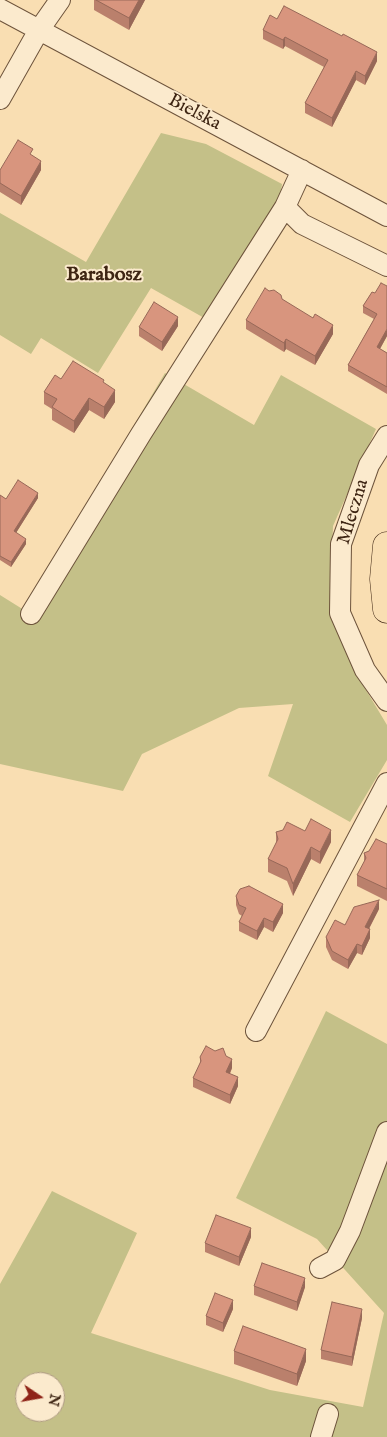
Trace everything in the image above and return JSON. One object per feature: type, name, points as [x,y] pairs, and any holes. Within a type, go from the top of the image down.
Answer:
[{"type":"highway","points":[[387,546],[384,579],[387,609]]},
{"type":"street","points":[[0,99],[39,30],[60,0]]},
{"type":"street","name":"Bielska","points":[[0,9],[387,216]]},
{"type":"street","points":[[31,614],[141,434],[285,207],[302,170]]},
{"type":"street","points":[[285,207],[302,224],[387,266]]},
{"type":"street","name":"Mleczna","points":[[387,436],[369,464],[341,544],[340,614],[365,670],[387,701]]},
{"type":"street","points":[[256,1031],[387,783]]},
{"type":"street","points":[[320,1268],[335,1260],[350,1231],[387,1132]]},
{"type":"street","points":[[321,1437],[328,1414]]},
{"type":"shaded area","points":[[161,133],[206,144],[282,184],[280,199],[206,319],[151,288],[98,373],[41,338],[31,354],[0,335],[0,213],[86,262]]},
{"type":"shaded area","points":[[165,373],[254,425],[281,375],[376,429],[333,526],[330,614],[363,685],[387,725],[387,760],[350,822],[268,776],[293,704],[239,708],[142,754],[123,791],[0,764],[0,595],[24,610]]},
{"type":"shaded area","points":[[326,1011],[387,1044],[387,1437],[0,1437],[0,1284],[52,1191],[137,1233],[91,1333],[270,1390],[363,1407],[384,1313],[317,1239],[236,1198]]},
{"type":"building","points":[[96,0],[139,0],[129,18]]},
{"type":"building","points":[[284,6],[377,52],[365,76],[356,71],[332,118],[305,103],[328,60],[285,37],[283,40],[263,30],[270,15],[277,19]]},
{"type":"building","points":[[18,140],[33,149],[30,154],[41,161],[21,196],[0,183],[0,170]]},
{"type":"building","points":[[381,283],[387,286],[387,329],[377,347],[387,353],[387,387],[348,365],[377,314],[363,306],[372,292],[375,293]]},
{"type":"building","points":[[265,288],[269,291],[274,290],[281,295],[282,299],[313,318],[315,314],[333,325],[315,356],[286,339],[284,343],[246,320]]},
{"type":"building","points":[[154,302],[178,317],[162,342],[139,327]]},
{"type":"building","points":[[73,361],[104,380],[103,382],[115,390],[104,407],[89,398],[74,421],[52,407],[57,399],[44,392],[55,375],[61,379]]},
{"type":"building","points":[[18,480],[38,493],[14,531],[26,539],[11,562],[0,556],[0,495],[6,499]]},
{"type":"building","points":[[311,819],[331,830],[320,852],[311,847],[293,884],[287,868],[268,859],[278,839],[276,832],[283,830],[287,822],[305,831]]},
{"type":"building","points":[[376,839],[387,844],[387,889],[357,875],[366,858],[364,853],[369,851]]},
{"type":"building","points":[[249,886],[283,904],[273,922],[264,918],[257,931],[239,922],[246,908],[239,905],[236,896],[240,889]]},
{"type":"building","points":[[379,900],[365,927],[370,929],[362,946],[357,944],[348,960],[332,951],[326,937],[335,920],[345,925],[354,907]]},
{"type":"building","points":[[206,1046],[215,1051],[223,1048],[226,1056],[232,1059],[226,1072],[238,1077],[230,1095],[193,1078]]},
{"type":"building","points":[[216,1215],[251,1228],[239,1257],[205,1243]]},
{"type":"building","points":[[262,1263],[305,1278],[297,1302],[254,1286]]},
{"type":"building","points":[[215,1293],[233,1300],[223,1323],[206,1316]]},
{"type":"building","points":[[332,1302],[362,1309],[352,1357],[321,1350]]},
{"type":"building","points":[[243,1326],[306,1349],[297,1374],[234,1351]]},
{"type":"district","name":"Barabosz","points":[[104,276]]}]
